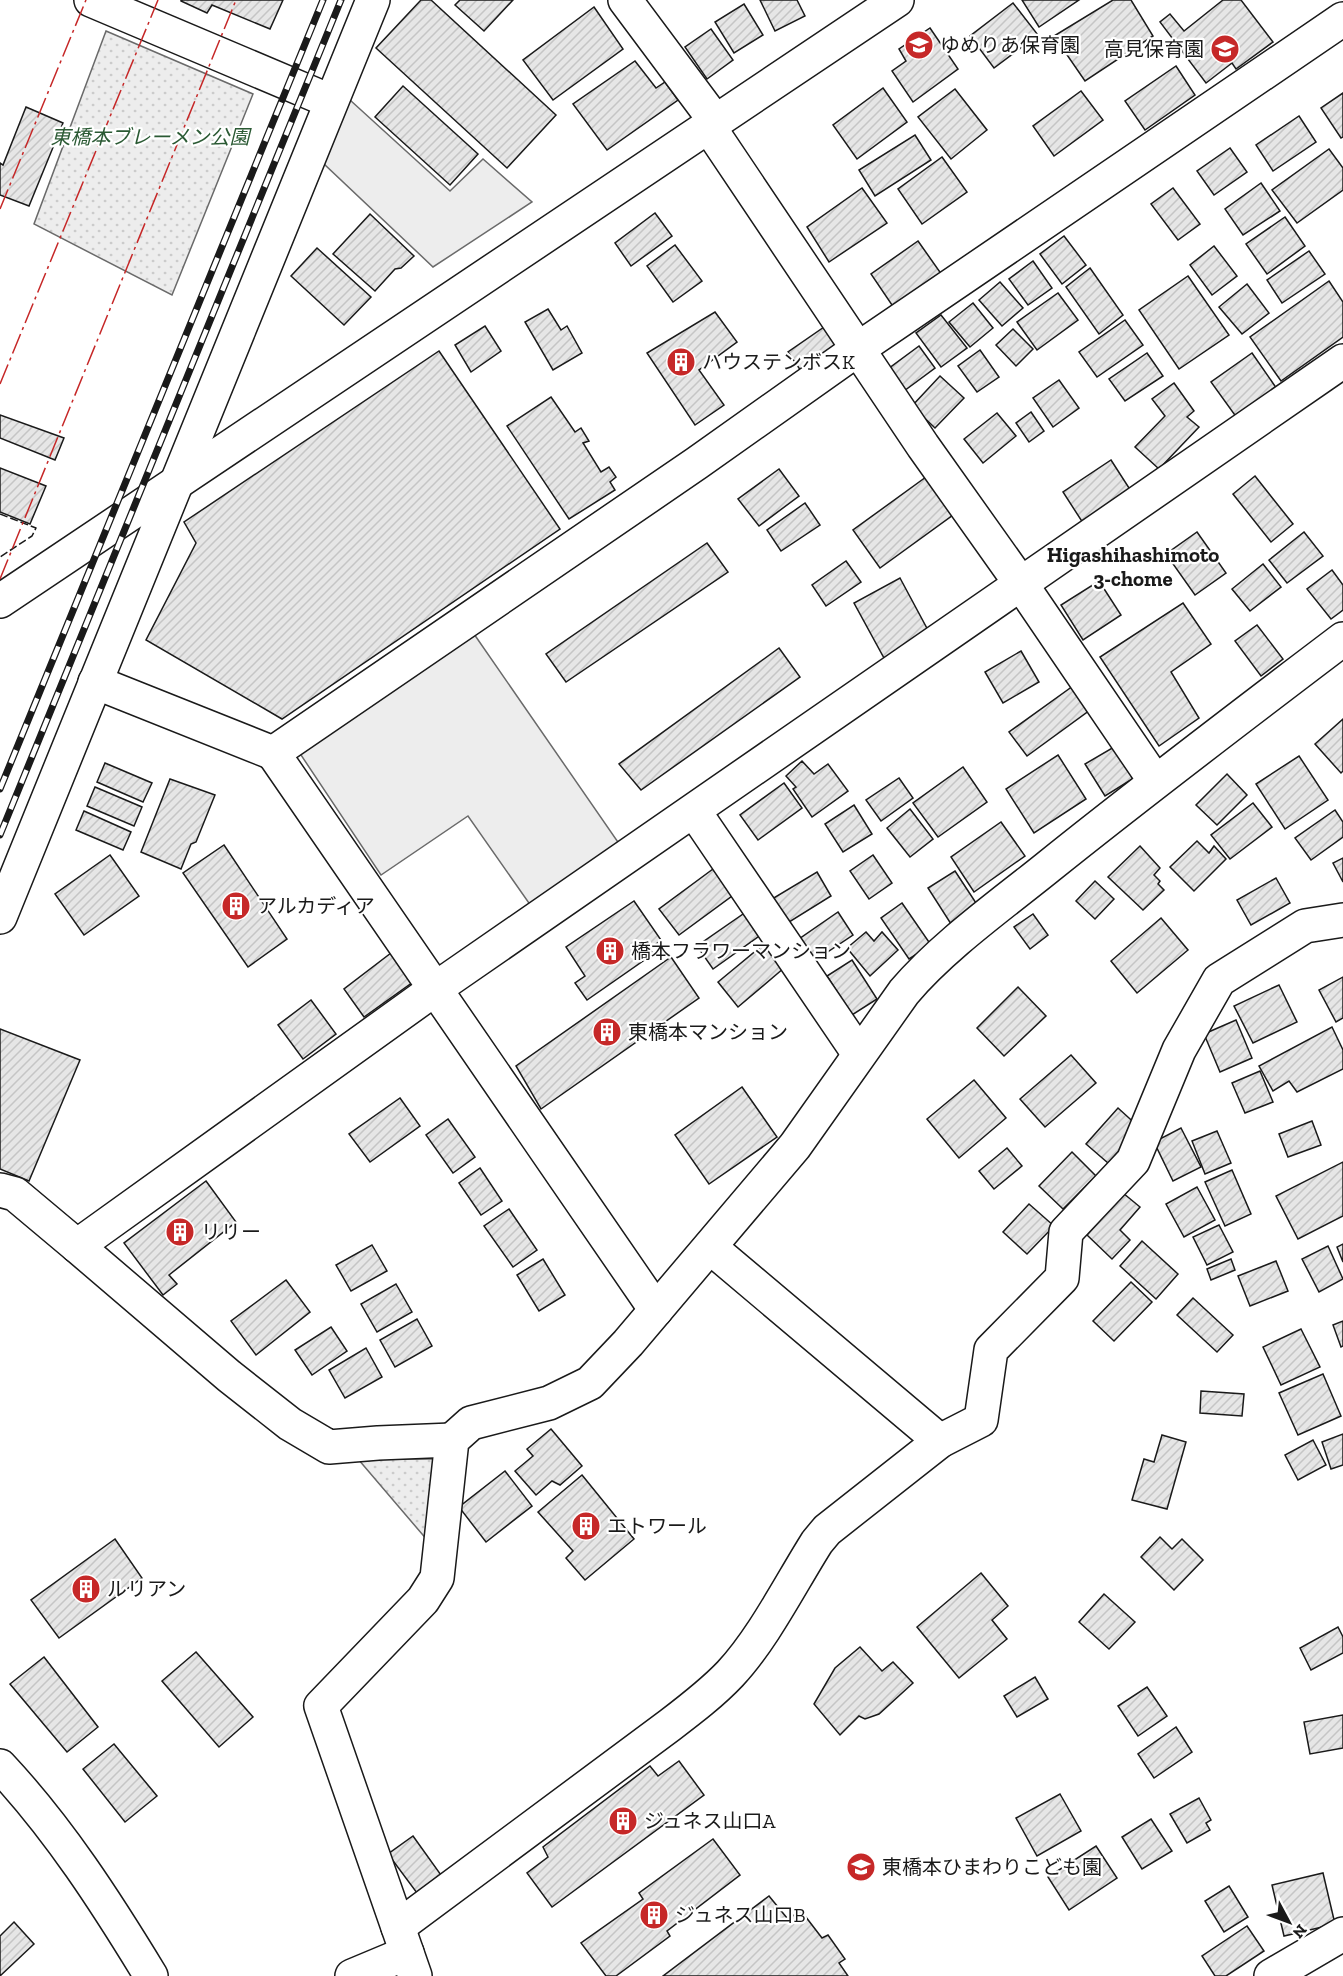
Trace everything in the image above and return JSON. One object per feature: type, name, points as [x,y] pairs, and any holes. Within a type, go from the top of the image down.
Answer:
[{"type":"street","points":[[91,0],[330,101]]},
{"type":"street","points":[[0,917],[373,0]]},
{"type":"street","points":[[625,0],[712,124],[929,455],[1021,584],[1155,781]]},
{"type":"street","points":[[0,601],[897,0]]},
{"type":"street","points":[[273,753],[698,463],[858,349],[1343,19]]},
{"type":"street","points":[[77,1246],[435,989],[1343,361]]},
{"type":"street","points":[[0,1190],[15,1194],[229,1376],[290,1424],[329,1447],[452,1440],[471,1423],[549,1403],[590,1383],[656,1310],[795,1146],[916,977],[989,914],[1155,781],[1343,639]]},
{"type":"street","points":[[94,682],[273,753],[656,1310]]},
{"type":"street","points":[[694,811],[859,1054]]},
{"type":"street","points":[[352,1976],[407,1952],[670,1725],[711,1693],[747,1653],[817,1542],[827,1530],[940,1441],[981,1420],[991,1350],[1062,1278],[1066,1232],[1133,1161],[1179,1050],[1219,980],[1305,926],[1343,920]]},
{"type":"street","points":[[710,1247],[940,1441]]},
{"type":"street","points":[[407,1952],[321,1706],[423,1600],[437,1578],[452,1440]]},
{"type":"street","points":[[0,1766],[81,1866],[151,1976]]},
{"type":"street","points":[[1271,1976],[1343,1934]]},
{"type":"green space","name":"東橋本ブレーメン公園","points":[[106,31],[253,94],[172,295],[34,224]]},
{"type":"green space","points":[[358,1459],[437,1459],[428,1541]]},
{"type":"shaded area","points":[[350,100],[450,191],[483,159],[532,202],[433,267],[323,163]]},
{"type":"shaded area","points":[[474,634],[620,845],[531,906],[468,816],[381,875],[299,752]]},
{"type":"building","points":[[181,0],[283,0],[270,29],[212,5],[207,13]]},
{"type":"building","points":[[421,0],[431,0],[556,115],[507,168],[376,48]]},
{"type":"building","points":[[460,0],[513,0],[484,31],[455,5]]},
{"type":"building","points":[[760,0],[797,0],[805,16],[775,31]]},
{"type":"building","points":[[1022,0],[1079,0],[1039,27]]},
{"type":"building","points":[[1113,0],[1131,0],[1153,36],[1085,81],[1054,36]]},
{"type":"building","points":[[1223,0],[1241,0],[1273,42],[1236,69],[1232,63],[1206,83],[1160,22],[1170,14],[1184,31]]},
{"type":"building","points":[[1013,3],[1038,35],[994,68],[970,36]]},
{"type":"building","points":[[744,4],[763,35],[734,53],[715,22]]},
{"type":"building","points":[[594,7],[623,49],[553,100],[523,60]]},
{"type":"building","points":[[930,28],[958,69],[913,102],[892,71],[906,61],[899,49]]},
{"type":"building","points":[[711,29],[733,60],[707,79],[685,47]]},
{"type":"building","points":[[635,61],[656,88],[665,82],[678,100],[607,150],[573,104]]},
{"type":"building","points":[[1176,66],[1195,95],[1145,130],[1125,101]]},
{"type":"building","points":[[403,86],[478,154],[450,185],[375,117]]},
{"type":"building","points":[[883,88],[907,122],[857,159],[833,125]]},
{"type":"building","points":[[955,89],[987,130],[951,159],[918,117]]},
{"type":"building","points":[[1081,91],[1103,120],[1054,156],[1033,126]]},
{"type":"building","points":[[1343,93],[1343,137],[1341,138],[1321,108]]},
{"type":"building","points":[[26,107],[63,123],[29,206],[0,195],[0,163],[3,165]]},
{"type":"building","points":[[1299,116],[1316,142],[1273,171],[1256,145]]},
{"type":"building","points":[[915,135],[931,160],[875,196],[859,170]]},
{"type":"building","points":[[1230,148],[1247,172],[1214,195],[1197,171]]},
{"type":"building","points":[[1329,149],[1343,168],[1343,190],[1297,223],[1272,190]]},
{"type":"building","points":[[942,157],[967,192],[922,224],[898,189]]},
{"type":"building","points":[[1261,183],[1280,211],[1243,235],[1225,209]]},
{"type":"building","points":[[862,188],[887,223],[829,262],[807,227]]},
{"type":"building","points":[[1173,188],[1200,224],[1178,240],[1151,204]]},
{"type":"building","points":[[655,213],[672,236],[631,266],[615,243]]},
{"type":"building","points":[[370,214],[414,256],[401,268],[395,269],[375,291],[333,254]]},
{"type":"building","points":[[1285,217],[1305,246],[1267,274],[1246,244]]},
{"type":"building","points":[[1064,236],[1086,265],[1062,284],[1040,254]]},
{"type":"building","points":[[918,241],[942,275],[894,308],[871,274]]},
{"type":"building","points":[[675,245],[702,281],[673,302],[647,266]]},
{"type":"building","points":[[1214,246],[1237,276],[1212,295],[1190,265]]},
{"type":"building","points":[[317,248],[371,297],[344,325],[291,276]]},
{"type":"building","points":[[1309,251],[1325,274],[1282,303],[1267,280]]},
{"type":"building","points":[[1033,261],[1052,288],[1028,305],[1009,279]]},
{"type":"building","points":[[1090,268],[1123,315],[1099,334],[1066,287]]},
{"type":"building","points":[[1188,276],[1229,335],[1179,369],[1139,310]]},
{"type":"building","points":[[1329,281],[1343,302],[1343,337],[1281,381],[1250,337]]},
{"type":"building","points":[[1000,282],[1023,308],[1002,326],[979,300]]},
{"type":"building","points":[[1247,284],[1269,313],[1242,334],[1219,307]]},
{"type":"building","points":[[1058,293],[1078,320],[1037,350],[1017,322]]},
{"type":"building","points":[[973,303],[993,328],[970,347],[949,322]]},
{"type":"building","points":[[548,309],[561,330],[567,326],[582,353],[553,370],[525,322]]},
{"type":"building","name":"ハウステンボスK","points":[[715,312],[737,342],[699,370],[724,405],[695,425],[647,353]]},
{"type":"building","points":[[941,315],[967,348],[941,367],[916,333]]},
{"type":"building","points":[[1125,320],[1143,345],[1097,377],[1079,352]]},
{"type":"building","points":[[827,325],[842,347],[803,374],[788,352]]},
{"type":"building","points":[[485,326],[501,351],[471,372],[455,345]]},
{"type":"building","points":[[1013,329],[1033,349],[1016,366],[996,345]]},
{"type":"building","points":[[919,346],[935,368],[904,391],[888,369]]},
{"type":"building","points":[[980,350],[999,377],[977,392],[958,366]]},
{"type":"building","points":[[439,351],[560,529],[282,719],[146,640],[196,543],[184,522]]},
{"type":"building","points":[[1147,353],[1163,376],[1125,401],[1109,379]]},
{"type":"building","points":[[1252,353],[1277,389],[1237,418],[1211,382]]},
{"type":"building","points":[[940,376],[964,398],[935,428],[912,406]]},
{"type":"building","points":[[1059,380],[1079,408],[1053,427],[1033,398]]},
{"type":"building","points":[[1174,383],[1194,411],[1187,417],[1199,427],[1159,469],[1135,447],[1165,416],[1152,399]]},
{"type":"building","points":[[551,397],[575,432],[581,428],[589,441],[583,443],[601,472],[609,467],[616,477],[610,482],[615,490],[569,519],[507,426]]},
{"type":"building","points":[[1031,412],[1044,431],[1029,442],[1016,423]]},
{"type":"building","points":[[997,413],[1016,436],[983,463],[964,439]]},
{"type":"building","points":[[0,415],[64,438],[55,460],[0,438]]},
{"type":"building","points":[[1111,460],[1131,491],[1083,523],[1063,492]]},
{"type":"building","points":[[0,468],[46,486],[30,524],[0,512]]},
{"type":"building","points":[[779,469],[799,496],[759,526],[738,499]]},
{"type":"building","points":[[1255,476],[1293,524],[1271,542],[1233,494]]},
{"type":"building","points":[[926,477],[953,515],[880,568],[853,530]]},
{"type":"building","points":[[805,503],[820,525],[781,551],[767,530]]},
{"type":"building","points":[[1197,532],[1226,573],[1195,595],[1166,554]]},
{"type":"building","points":[[1304,532],[1323,556],[1287,583],[1269,560]]},
{"type":"building","points":[[707,543],[728,572],[566,682],[546,654]]},
{"type":"building","points":[[846,561],[861,582],[826,606],[812,585]]},
{"type":"building","points":[[1263,564],[1281,587],[1250,611],[1232,589]]},
{"type":"building","points":[[1332,570],[1343,585],[1343,610],[1331,619],[1307,589]]},
{"type":"building","points":[[900,578],[930,634],[884,658],[854,603]]},
{"type":"building","points":[[1099,581],[1121,615],[1083,640],[1061,605]]},
{"type":"building","points":[[1183,603],[1211,644],[1171,672],[1199,718],[1159,746],[1100,657]]},
{"type":"building","points":[[1257,625],[1283,659],[1261,676],[1235,641]]},
{"type":"building","points":[[779,648],[800,677],[641,790],[619,764]]},
{"type":"building","points":[[1021,651],[1039,682],[1003,703],[985,672]]},
{"type":"building","points":[[1073,686],[1090,710],[1027,756],[1009,732]]},
{"type":"building","points":[[1343,719],[1343,771],[1341,773],[1315,744]]},
{"type":"building","points":[[1114,747],[1134,778],[1105,796],[1085,764]]},
{"type":"building","points":[[1058,755],[1086,799],[1034,833],[1006,789]]},
{"type":"building","points":[[1299,756],[1328,800],[1285,829],[1256,784]]},
{"type":"building","points":[[802,761],[814,774],[828,764],[848,791],[812,817],[793,789],[796,787],[786,776]]},
{"type":"building","points":[[105,763],[152,783],[143,802],[97,782]]},
{"type":"building","points":[[963,767],[987,802],[938,837],[913,803]]},
{"type":"building","points":[[1227,774],[1247,795],[1217,825],[1196,805]]},
{"type":"building","points":[[899,778],[913,798],[881,821],[866,800]]},
{"type":"building","points":[[170,779],[215,795],[196,842],[191,844],[181,869],[141,852]]},
{"type":"building","points":[[784,783],[802,808],[758,840],[740,815]]},
{"type":"building","points":[[95,787],[142,807],[134,826],[87,806]]},
{"type":"building","points":[[1253,803],[1272,827],[1230,859],[1211,835]]},
{"type":"building","points":[[854,805],[872,834],[843,852],[825,824]]},
{"type":"building","points":[[910,809],[933,839],[910,857],[887,828]]},
{"type":"building","points":[[1335,810],[1343,822],[1343,837],[1311,860],[1295,838]]},
{"type":"building","points":[[84,811],[131,832],[123,850],[76,830]]},
{"type":"building","points":[[1001,822],[1025,856],[974,892],[951,857]]},
{"type":"building","points":[[1197,841],[1209,853],[1214,846],[1226,859],[1194,891],[1170,867]]},
{"type":"building","name":"アルカディア","points":[[224,845],[287,939],[248,967],[183,873]]},
{"type":"building","points":[[1140,846],[1160,868],[1154,875],[1164,890],[1143,910],[1108,877]]},
{"type":"building","points":[[110,855],[139,896],[84,935],[55,894]]},
{"type":"building","points":[[873,855],[892,883],[869,899],[850,871]]},
{"type":"building","points":[[1343,858],[1343,882],[1333,863]]},
{"type":"building","points":[[713,869],[732,896],[679,935],[659,909]]},
{"type":"building","points":[[955,871],[978,906],[951,924],[928,888]]},
{"type":"building","points":[[817,872],[831,896],[786,924],[772,899]]},
{"type":"building","points":[[1276,878],[1290,903],[1251,925],[1237,900]]},
{"type":"building","points":[[1095,881],[1114,899],[1095,919],[1076,901]]},
{"type":"building","name":"橋本フラワーマンション","points":[[634,901],[661,940],[650,949],[653,954],[587,1000],[575,983],[585,976],[566,947]]},
{"type":"building","points":[[902,903],[931,945],[909,959],[881,918]]},
{"type":"building","points":[[746,912],[762,934],[713,969],[697,946]]},
{"type":"building","points":[[838,912],[853,935],[814,961],[799,939]]},
{"type":"building","points":[[1033,914],[1048,935],[1030,949],[1014,927]]},
{"type":"building","points":[[1161,918],[1188,950],[1137,993],[1111,961]]},
{"type":"building","points":[[866,932],[874,941],[882,932],[898,950],[870,976],[847,948]]},
{"type":"building","points":[[764,944],[784,968],[738,1007],[718,982]]},
{"type":"building","points":[[391,953],[413,982],[364,1017],[344,989]]},
{"type":"building","name":"東橋本マンション","points":[[671,957],[699,998],[541,1109],[516,1066]]},
{"type":"building","points":[[852,960],[877,999],[852,1015],[827,976]]},
{"type":"building","points":[[1343,977],[1343,1018],[1336,1022],[1319,990]]},
{"type":"building","points":[[1279,985],[1297,1022],[1253,1043],[1234,1006]]},
{"type":"building","points":[[1018,987],[1046,1016],[1004,1056],[977,1028]]},
{"type":"building","points":[[311,1000],[336,1034],[303,1059],[278,1025]]},
{"type":"building","points":[[1236,1020],[1252,1058],[1220,1072],[1204,1034]]},
{"type":"building","points":[[1332,1027],[1343,1050],[1343,1069],[1297,1092],[1289,1081],[1273,1091],[1259,1066]]},
{"type":"building","points":[[0,1029],[80,1060],[29,1181],[0,1169]]},
{"type":"building","points":[[1071,1055],[1096,1083],[1045,1127],[1020,1099]]},
{"type":"building","points":[[1260,1071],[1273,1102],[1245,1113],[1232,1083]]},
{"type":"building","points":[[974,1080],[1006,1118],[959,1158],[927,1119]]},
{"type":"building","points":[[742,1087],[777,1137],[709,1184],[675,1135]]},
{"type":"building","points":[[400,1098],[420,1126],[370,1162],[349,1134]]},
{"type":"building","points":[[1118,1108],[1140,1128],[1108,1163],[1086,1144]]},
{"type":"building","points":[[448,1119],[475,1157],[453,1173],[426,1135]]},
{"type":"building","points":[[1312,1121],[1321,1145],[1288,1157],[1279,1134]]},
{"type":"building","points":[[1181,1128],[1201,1167],[1173,1181],[1154,1142]]},
{"type":"building","points":[[1217,1131],[1231,1163],[1205,1174],[1192,1141]]},
{"type":"building","points":[[1007,1148],[1022,1166],[994,1189],[979,1171]]},
{"type":"building","points":[[1072,1152],[1096,1176],[1063,1209],[1039,1186]]},
{"type":"building","points":[[1343,1162],[1343,1216],[1298,1239],[1276,1196]]},
{"type":"building","points":[[480,1168],[502,1201],[481,1215],[459,1183]]},
{"type":"building","points":[[1232,1170],[1251,1214],[1225,1226],[1205,1182]]},
{"type":"building","name":"リリー","points":[[206,1181],[236,1222],[169,1275],[177,1284],[163,1295],[124,1243]]},
{"type":"building","points":[[1197,1187],[1215,1220],[1184,1237],[1166,1204]]},
{"type":"building","points":[[1123,1193],[1140,1207],[1120,1230],[1130,1240],[1112,1259],[1087,1235]]},
{"type":"building","points":[[1029,1204],[1054,1226],[1027,1254],[1003,1232]]},
{"type":"building","points":[[509,1209],[537,1250],[513,1267],[484,1226]]},
{"type":"building","points":[[1219,1225],[1233,1252],[1207,1265],[1193,1237]]},
{"type":"building","points":[[1142,1241],[1178,1274],[1156,1299],[1120,1266]]},
{"type":"building","points":[[1343,1244],[1343,1262],[1337,1247]]},
{"type":"building","points":[[372,1245],[387,1271],[351,1291],[336,1265]]},
{"type":"building","points":[[1328,1246],[1343,1279],[1319,1292],[1302,1259]]},
{"type":"building","points":[[543,1259],[565,1295],[539,1311],[517,1275]]},
{"type":"building","points":[[1231,1259],[1235,1270],[1211,1280],[1207,1269]]},
{"type":"building","points":[[1276,1261],[1288,1291],[1250,1306],[1238,1276]]},
{"type":"building","points":[[286,1280],[310,1312],[256,1355],[231,1321]]},
{"type":"building","points":[[1131,1282],[1152,1302],[1114,1341],[1093,1321]]},
{"type":"building","points":[[396,1284],[412,1312],[377,1332],[361,1304]]},
{"type":"building","points":[[1193,1298],[1233,1335],[1217,1352],[1177,1315]]},
{"type":"building","points":[[417,1319],[432,1346],[395,1367],[380,1340]]},
{"type":"building","points":[[1343,1321],[1343,1346],[1341,1347],[1333,1325]]},
{"type":"building","points":[[331,1327],[347,1351],[312,1375],[295,1350]]},
{"type":"building","points":[[1301,1329],[1320,1367],[1281,1385],[1263,1347]]},
{"type":"building","points":[[366,1348],[382,1377],[345,1398],[329,1370]]},
{"type":"building","points":[[1323,1374],[1341,1416],[1298,1435],[1279,1393]]},
{"type":"building","points":[[1201,1391],[1244,1394],[1242,1416],[1200,1413]]},
{"type":"building","points":[[551,1429],[582,1466],[560,1485],[552,1481],[536,1495],[515,1471],[533,1456],[527,1449]]},
{"type":"building","points":[[1343,1434],[1343,1465],[1331,1469],[1322,1442]]},
{"type":"building","points":[[1162,1435],[1186,1442],[1167,1509],[1132,1500],[1144,1459],[1154,1462]]},
{"type":"building","points":[[1313,1440],[1326,1465],[1298,1480],[1285,1455]]},
{"type":"building","points":[[505,1471],[532,1506],[486,1542],[459,1507]]},
{"type":"building","name":"エトワール","points":[[582,1475],[634,1539],[585,1580],[566,1558],[573,1551],[538,1512]]},
{"type":"building","points":[[1160,1537],[1172,1549],[1182,1539],[1203,1560],[1174,1590],[1141,1557]]},
{"type":"building","name":"ルリアン","points":[[115,1539],[142,1578],[59,1638],[31,1600]]},
{"type":"building","points":[[981,1573],[1008,1606],[992,1620],[1007,1639],[959,1678],[917,1627]]},
{"type":"building","points":[[1104,1594],[1135,1622],[1109,1649],[1079,1622]]},
{"type":"building","points":[[1338,1627],[1343,1637],[1343,1653],[1311,1670],[1300,1648]]},
{"type":"building","points":[[860,1647],[882,1671],[893,1662],[913,1683],[879,1714],[865,1719],[859,1716],[840,1735],[814,1704],[835,1668]]},
{"type":"building","points":[[196,1652],[253,1717],[219,1747],[162,1681]]},
{"type":"building","points":[[44,1657],[98,1727],[67,1752],[10,1684]]},
{"type":"building","points":[[1035,1677],[1048,1699],[1017,1717],[1004,1696]]},
{"type":"building","points":[[1147,1687],[1167,1716],[1138,1736],[1118,1706]]},
{"type":"building","points":[[1343,1715],[1343,1748],[1310,1754],[1304,1722]]},
{"type":"building","points":[[1176,1727],[1192,1752],[1154,1778],[1138,1754]]},
{"type":"building","points":[[114,1744],[157,1796],[125,1822],[83,1769]]},
{"type":"building","name":"ジュネス山口A","points":[[679,1761],[704,1795],[552,1907],[527,1873],[548,1857],[543,1847],[650,1766],[658,1776]]},
{"type":"building","points":[[1060,1794],[1081,1831],[1037,1856],[1016,1818]]},
{"type":"building","points":[[1199,1798],[1211,1820],[1206,1823],[1210,1830],[1187,1843],[1170,1814]]},
{"type":"building","points":[[1151,1819],[1172,1851],[1142,1869],[1122,1837]]},
{"type":"building","points":[[413,1836],[441,1875],[417,1893],[388,1854]]},
{"type":"building","name":"ジュネス山口B","points":[[713,1839],[740,1875],[667,1931],[670,1936],[616,1976],[606,1976],[581,1943],[643,1899],[639,1893]]},
{"type":"building","points":[[1096,1846],[1117,1878],[1069,1910],[1048,1877]]},
{"type":"building","points":[[1323,1873],[1335,1924],[1284,1936],[1272,1885]]},
{"type":"building","points":[[1229,1886],[1248,1917],[1224,1932],[1205,1901]]},
{"type":"building","points":[[769,1896],[787,1918],[802,1912],[822,1938],[828,1935],[845,1959],[839,1963],[848,1976],[663,1976]]},
{"type":"building","points":[[14,1922],[34,1944],[0,1976],[0,1936]]},
{"type":"building","points":[[1247,1926],[1264,1951],[1226,1976],[1215,1976],[1202,1956]]},
{"type":"railway","points":[[0,789],[323,0]]},
{"type":"railway","points":[[0,835],[341,0]]},
{"type":"fence","points":[[0,514],[36,528],[32,536],[0,557]]},
{"type":"power","points":[[0,209],[86,0]]},
{"type":"power","points":[[0,384],[158,0]]},
{"type":"power","points":[[0,579],[236,0]]},
{"type":"place","name":"ゆめりあ保育園","points":[[919,45]]},
{"type":"place","name":"高見保育園","points":[[1225,49]]},
{"type":"place","name":"ハウステンボスK","points":[[681,362]]},
{"type":"place","name":"アルカディア","points":[[236,906]]},
{"type":"place","name":"橋本フラワーマンション","points":[[610,951]]},
{"type":"place","name":"東橋本マンション","points":[[607,1032]]},
{"type":"place","name":"リリー","points":[[180,1232]]},
{"type":"place","name":"エトワール","points":[[586,1526]]},
{"type":"place","name":"ルリアン","points":[[86,1589]]},
{"type":"place","name":"ジュネス山口A","points":[[623,1821]]},
{"type":"place","name":"東橋本ひまわりこども園","points":[[861,1867]]},
{"type":"place","name":"ジュネス山口B","points":[[654,1915]]},
{"type":"district","name":"Higashihashimoto 3-chome","points":[[1133,567]]}]
